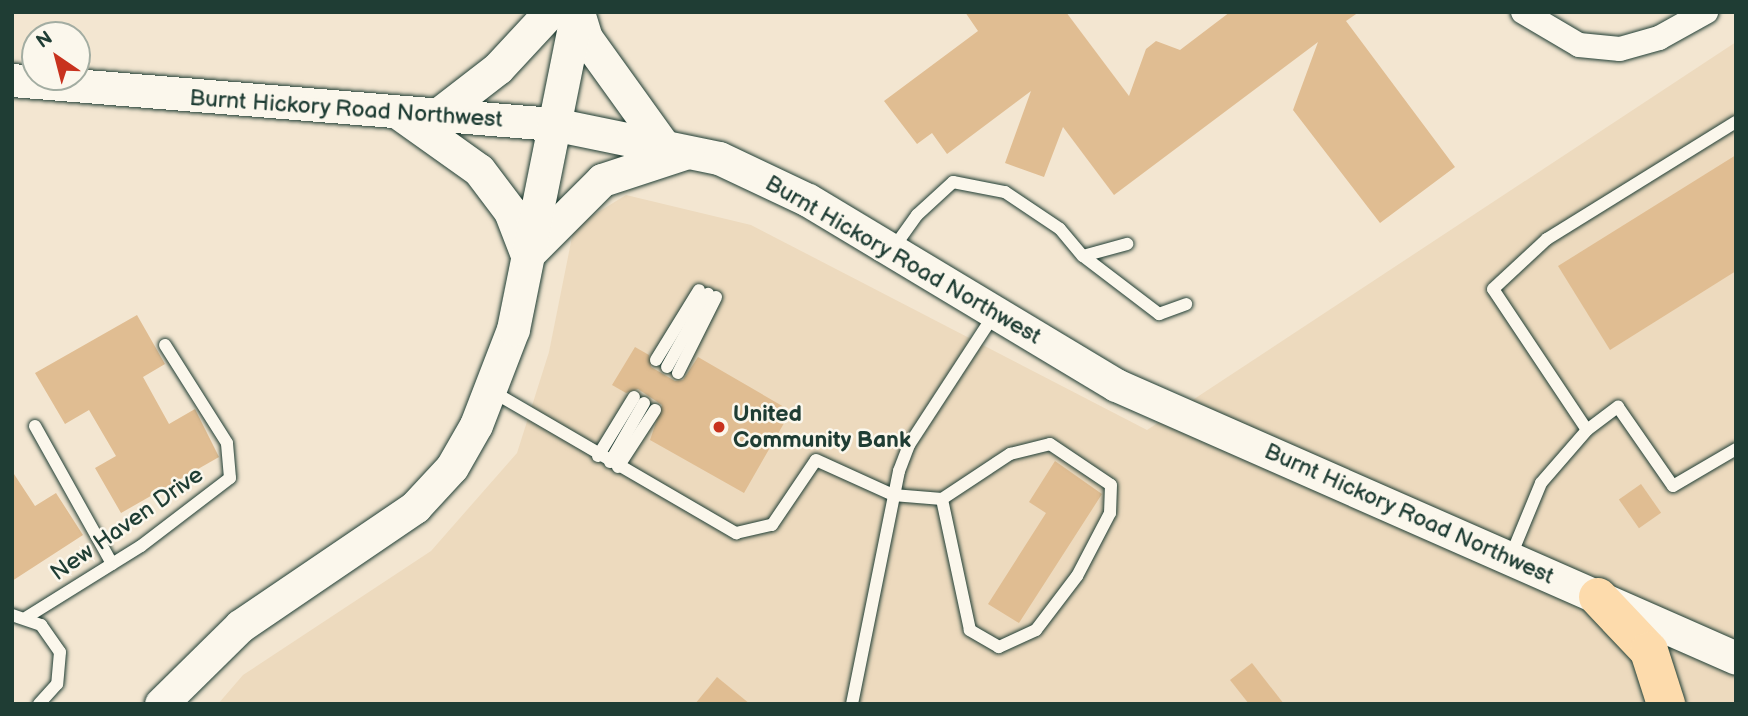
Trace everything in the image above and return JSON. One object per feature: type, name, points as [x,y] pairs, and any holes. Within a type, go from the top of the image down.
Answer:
[{"type":"highway","points":[[1598,597],[1649,651],[1666,704]]},
{"type":"street","points":[[436,116],[498,68],[550,12]]},
{"type":"street","points":[[161,704],[240,626],[415,507],[452,467],[490,390],[513,328],[577,12]]},
{"type":"street","points":[[527,255],[603,180],[677,148],[586,38],[577,12]]},
{"type":"street","points":[[1523,12],[1579,45],[1620,49],[1659,38],[1706,12]]},
{"type":"street","name":"Burnt Hickory Road Northwest","points":[[12,79],[553,124],[719,158],[808,200],[1116,385],[1736,658]]},
{"type":"street","points":[[399,113],[479,170],[510,211],[527,255]]},
{"type":"lane","points":[[1587,430],[1493,289],[1547,239],[1736,122]]},
{"type":"lane","points":[[891,251],[917,215],[953,182],[1005,192],[1060,229],[1083,256],[1159,314],[1186,304]]},
{"type":"lane","points":[[1083,256],[1127,244]]},
{"type":"lane","points":[[667,366],[708,293],[667,366]]},
{"type":"lane","points":[[852,704],[893,495],[909,445],[995,313]]},
{"type":"lane","name":"New Haven Drive","points":[[27,617],[112,564],[230,478],[227,443],[164,345]]},
{"type":"lane","points":[[490,390],[609,462],[736,533],[772,525],[816,460],[893,495],[942,499],[1010,454],[1050,444],[1111,485],[1110,513],[1077,576],[1036,630],[999,647],[970,630],[942,499]]},
{"type":"lane","points":[[609,462],[644,403],[609,462]]},
{"type":"lane","points":[[1510,558],[1541,483],[1587,430],[1618,407],[1673,486],[1736,449]]},
{"type":"lane","points":[[35,426],[112,564]]},
{"type":"lane","points":[[12,615],[27,617],[41,625],[60,652],[57,684],[39,704]]},
{"type":"shaded area","points":[[1736,42],[1736,704],[218,704],[243,675],[431,551],[517,453],[549,352],[574,227],[626,195],[751,225],[1147,430]]},
{"type":"building","points":[[965,12],[1066,12],[1129,96],[1146,49],[1156,41],[1180,50],[1230,12],[1359,12],[1346,21],[1455,167],[1380,223],[1293,110],[1318,42],[1114,195],[1063,127],[1044,177],[1005,163],[1031,91],[947,154],[932,133],[917,144],[884,101],[978,31]]},
{"type":"building","points":[[1736,155],[1736,271],[1610,350],[1558,266]]},
{"type":"building","points":[[137,315],[165,364],[143,377],[169,424],[195,409],[219,457],[121,513],[95,468],[116,456],[89,410],[65,424],[35,373]]},
{"type":"building","name":"United Community Bank","points":[[635,347],[649,355],[651,367],[675,381],[683,380],[698,357],[791,411],[744,493],[650,440],[662,405],[638,389],[626,393],[612,385]]},
{"type":"building","points":[[1055,461],[1102,494],[1019,623],[988,604],[1046,513],[1029,502]]},
{"type":"building","points":[[12,471],[35,506],[56,493],[83,535],[12,581]]},
{"type":"building","points":[[1641,484],[1661,513],[1639,528],[1619,499]]},
{"type":"building","points":[[1252,663],[1284,704],[1249,704],[1230,680]]},
{"type":"building","points":[[717,677],[750,704],[695,704]]},
{"type":"place","name":"United Community Bank","points":[[719,427]]}]
